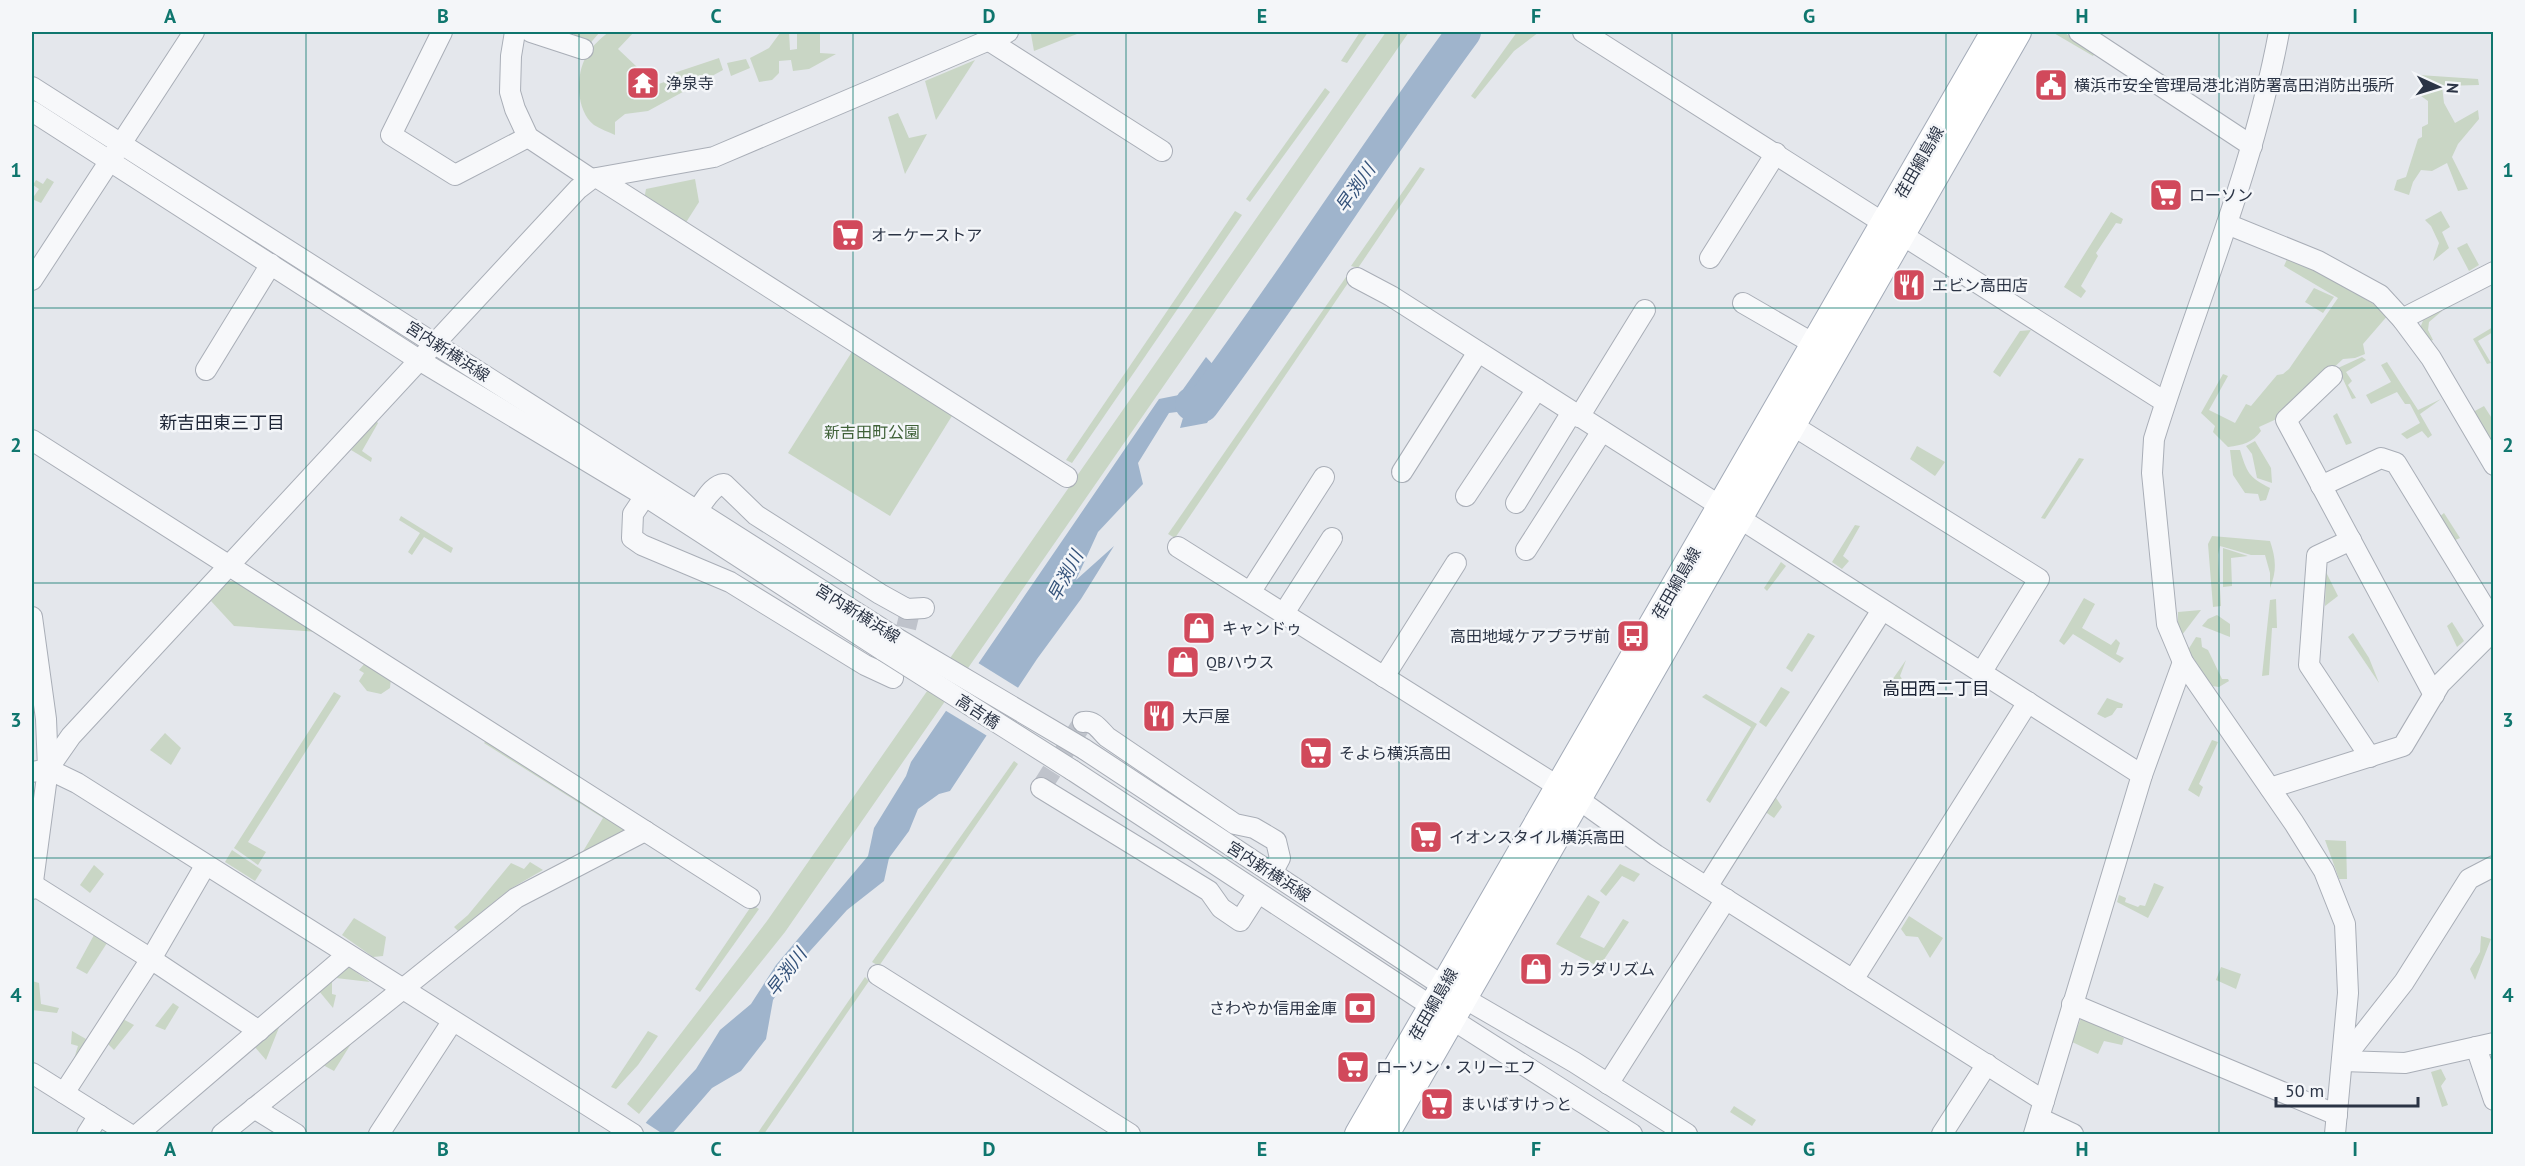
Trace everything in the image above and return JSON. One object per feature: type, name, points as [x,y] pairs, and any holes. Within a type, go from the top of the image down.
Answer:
[{"type":"main road","name":"荏田綱島線","points":[[1730,512],[1792,425],[1893,228],[2007,33]]},
{"type":"main road","name":"荏田綱島線","points":[[1386,1134],[1448,1003],[1730,512],[1814,344],[1893,228]]},
{"type":"main road","name":"荏田綱島線","points":[[1358,1134],[1448,1003]]},
{"type":"street","points":[[32,280],[194,32]]},
{"type":"street","points":[[442,32],[391,135],[455,175],[528,137]]},
{"type":"street","points":[[516,32],[511,56],[510,92],[528,137],[1067,477]]},
{"type":"street","points":[[531,32],[583,49]]},
{"type":"street","points":[[40,771],[578,189],[595,179],[714,157],[839,105],[876,86],[1008,32]]},
{"type":"street","points":[[1583,32],[2165,402]]},
{"type":"street","points":[[2079,32],[2252,146]]},
{"type":"street","points":[[2072,1004],[2336,1125],[2348,993],[2344,924],[2324,871],[2183,662],[2167,624],[2152,473],[2154,439],[2252,146],[2272,71],[2279,32]]},
{"type":"street","points":[[988,40],[1162,151]]},
{"type":"street","name":"宮内新横浜線","points":[[32,87],[697,510],[891,645]]},
{"type":"street","name":"宮内新横浜線","points":[[32,111],[419,360],[891,645],[1084,750],[1272,873],[1448,1003],[1632,1134]]},
{"type":"street","points":[[1710,258],[1776,153]]},
{"type":"street","points":[[2226,225],[2318,261],[2379,295],[2402,319],[2431,358],[2490,453]]},
{"type":"street","points":[[206,370],[272,264]]},
{"type":"street","points":[[2402,319],[2492,277]]},
{"type":"street","points":[[1358,278],[1391,296],[2142,775]]},
{"type":"street","points":[[1743,303],[1814,344]]},
{"type":"street","points":[[1516,503],[1645,310]]},
{"type":"street","points":[[1402,472],[1478,352]]},
{"type":"street","points":[[2332,376],[2286,420],[2434,695]]},
{"type":"street","points":[[1466,496],[1537,389]]},
{"type":"street","points":[[1792,425],[2039,579],[1982,673]]},
{"type":"street","points":[[1526,550],[1602,431]]},
{"type":"street","points":[[32,440],[750,898]]},
{"type":"street","points":[[2321,486],[2382,458],[2396,463],[2493,623]]},
{"type":"street","points":[[1251,591],[1324,477]]},
{"type":"street","points":[[697,510],[712,490],[719,484],[724,484],[756,515],[913,611]]},
{"type":"street","points":[[645,496],[633,514],[632,538],[642,545],[730,582],[865,665],[893,678]]},
{"type":"street","points":[[1284,612],[1332,538]]},
{"type":"street","points":[[2351,540],[2317,556],[2309,665],[2370,757]]},
{"type":"street","points":[[1178,547],[1568,792],[1656,855],[1987,1064],[2039,1118],[2073,1134]]},
{"type":"street","points":[[1384,677],[1456,562]]},
{"type":"street","points":[[1707,887],[1882,610]]},
{"type":"street","points":[[32,617],[46,719],[32,884],[151,958],[259,1031]]},
{"type":"street","points":[[2270,788],[2403,746],[2440,684],[2493,630]]},
{"type":"street","name":"高吉橋","points":[[891,645],[1072,771]]},
{"type":"street","points":[[2039,1118],[2142,775],[2183,662]]},
{"type":"street","points":[[1853,980],[2028,702]]},
{"type":"street","points":[[1083,722],[1088,721],[1095,724],[1107,736],[1234,824],[1254,828],[1276,841],[1280,858],[1272,873]]},
{"type":"street","points":[[40,771],[77,783],[401,990],[633,1134]]},
{"type":"street","name":"宮内新横浜線","points":[[1072,771],[1258,893],[1448,1003],[1608,1084],[1671,1132]]},
{"type":"street","points":[[1041,788],[1209,891],[1221,908],[1240,921],[1258,893]]},
{"type":"street","points":[[222,1134],[516,898],[645,831]]},
{"type":"street","points":[[64,1093],[151,958],[206,866]]},
{"type":"street","points":[[2342,1060],[2404,982],[2469,879],[2493,866]]},
{"type":"street","points":[[1608,1084],[1725,899]]},
{"type":"street","points":[[138,1134],[347,955]]},
{"type":"street","points":[[878,975],[1130,1134]]},
{"type":"street","points":[[379,1134],[452,1022]]},
{"type":"street","points":[[2342,1060],[2405,1063],[2485,1045],[2493,1100]]},
{"type":"street","points":[[1941,1134],[1987,1064]]},
{"type":"street","points":[[32,1072],[129,1134]]},
{"type":"street","points":[[254,1108],[296,1134]]},
{"type":"street","points":[[87,1134],[99,1115]]},
{"type":"green space","points":[[574,32],[599,33],[587,47],[574,38]]},
{"type":"green space","name":"浄泉寺","points":[[609,32],[634,32],[618,49],[656,85],[667,81],[665,76],[719,58],[723,70],[648,111],[625,114],[615,122],[615,135],[594,125],[588,119],[579,92],[580,72],[587,55],[591,48]]},
{"type":"green space","points":[[789,32],[790,50],[797,49],[797,32],[818,32],[820,34],[820,53],[836,54],[809,69],[793,71],[791,60],[779,61],[779,73],[772,80],[759,82],[750,58],[769,48],[780,33]]},
{"type":"green space","points":[[1082,32],[1034,51],[1031,34]]},
{"type":"green space","points":[[1360,32],[1368,32],[1347,63],[1341,61]]},
{"type":"green space","points":[[1386,32],[1409,32],[785,932],[639,1114],[627,1104],[767,921]]},
{"type":"green space","points":[[1517,32],[1539,32],[1514,51],[1475,99],[1471,96]]},
{"type":"green space","points":[[2052,32],[2063,32],[2096,52],[2093,56]]},
{"type":"green space","points":[[746,59],[750,68],[731,76],[727,63]]},
{"type":"green space","points":[[975,60],[936,120],[925,81]]},
{"type":"green space","points":[[2419,75],[2478,79],[2479,85],[2442,86],[2444,103],[2455,123],[2478,110],[2479,119],[2458,144],[2452,157],[2468,189],[2458,191],[2447,163],[2432,171],[2421,170],[2413,182],[2409,195],[2394,190],[2397,180],[2406,177],[2418,139],[2422,137],[2422,127],[2428,124],[2428,101],[2421,96]]},
{"type":"green space","points":[[1325,88],[1330,92],[1250,202],[1246,199]]},
{"type":"green space","points":[[898,113],[909,138],[927,134],[905,174],[888,117]]},
{"type":"green space","points":[[1420,167],[1425,169],[1358,268],[1351,266]]},
{"type":"green space","points":[[47,178],[54,182],[41,203],[32,199],[39,189],[33,185],[36,180],[43,184]]},
{"type":"green space","points":[[695,179],[699,202],[685,224],[644,200],[646,189]]},
{"type":"green space","points":[[1235,211],[1242,215],[1072,463],[1066,460]]},
{"type":"green space","points":[[2441,211],[2450,227],[2442,232],[2449,248],[2433,261],[2439,243],[2431,226],[2425,220]]},
{"type":"green space","points":[[2111,212],[2123,219],[2121,224],[2116,223],[2096,253],[2098,256],[2081,286],[2086,291],[2081,298],[2064,287]]},
{"type":"green space","points":[[2467,243],[2479,265],[2469,271],[2457,248]]},
{"type":"green space","points":[[2288,257],[2351,290],[2389,314],[2363,344],[2365,354],[2343,359],[2281,417],[2259,427],[2261,431],[2251,441],[2228,447],[2213,432],[2215,426],[2201,413],[2223,374],[2228,376],[2209,410],[2235,423],[2246,404],[2251,406],[2277,375],[2289,369],[2338,298],[2284,266]]},
{"type":"green space","points":[[1346,277],[1350,280],[1175,538],[1168,534]]},
{"type":"green space","points":[[2314,288],[2334,297],[2323,313],[2305,302]]},
{"type":"green space","points":[[2438,310],[2442,311],[2429,322],[2428,330],[2433,340],[2425,343],[2419,331],[2424,318]]},
{"type":"green space","points":[[2493,327],[2493,332],[2478,341],[2491,363],[2487,364],[2473,339]]},
{"type":"green space","points":[[2031,330],[2000,377],[1993,372],[2020,331]]},
{"type":"green space","name":"新吉田町公園","points":[[855,347],[955,411],[890,516],[788,453]]},
{"type":"green space","points":[[2362,357],[2366,360],[2346,372],[2352,381],[2348,385],[2356,398],[2352,399],[2338,368]]},
{"type":"green space","points":[[2387,362],[2418,410],[2441,399],[2420,414],[2432,435],[2428,438],[2422,431],[2407,439],[2401,434],[2420,423],[2410,404],[2405,404],[2397,392],[2371,404],[2366,395],[2391,382],[2381,365]]},
{"type":"green space","points":[[2484,406],[2493,420],[2492,439],[2486,439],[2473,412]]},
{"type":"green space","points":[[2337,413],[2352,443],[2346,445],[2333,416]]},
{"type":"green space","points":[[375,420],[378,423],[362,451],[372,458],[371,462],[351,450]]},
{"type":"green space","points":[[2255,441],[2271,468],[2272,483],[2257,478],[2252,454],[2246,446]]},
{"type":"green space","points":[[1917,446],[1945,462],[1935,476],[1910,459]]},
{"type":"green space","points":[[2230,450],[2240,450],[2249,473],[2257,481],[2270,488],[2266,500],[2260,501],[2258,494],[2245,493],[2233,475]]},
{"type":"green space","points":[[2079,458],[2084,459],[2045,519],[2041,518]]},
{"type":"green space","points":[[2444,513],[2460,538],[2453,541],[2438,518]]},
{"type":"green space","points":[[401,516],[453,548],[451,553],[424,537],[412,555],[408,552],[420,533],[399,520]]},
{"type":"green space","points":[[1855,525],[1860,526],[1843,556],[1849,561],[1842,569],[1832,562]]},
{"type":"green space","points":[[2212,536],[2270,541],[2275,565],[2270,588],[2270,573],[2265,555],[2251,555],[2220,546],[2218,555],[2221,606],[2213,607],[2208,544]]},
{"type":"green space","points":[[2223,548],[2248,556],[2231,558],[2232,586],[2223,587]]},
{"type":"green space","points":[[1781,562],[1786,566],[1767,591],[1764,588]]},
{"type":"green space","points":[[2326,572],[2338,596],[2325,606]]},
{"type":"green space","points":[[225,581],[238,581],[319,632],[234,626],[211,601]]},
{"type":"green space","points":[[2084,598],[2095,604],[2082,628],[2111,645],[2116,639],[2120,643],[2116,654],[2124,658],[2120,663],[2073,634],[2064,645],[2059,641]]},
{"type":"green space","points":[[2276,599],[2277,628],[2272,628],[2269,675],[2262,676],[2270,600]]},
{"type":"green space","points":[[2201,610],[2182,635],[2178,624],[2178,612]]},
{"type":"green space","points":[[2217,615],[2230,624],[2230,637],[2202,626],[2208,619]]},
{"type":"green space","points":[[2452,622],[2464,641],[2457,647],[2447,626]]},
{"type":"green space","points":[[1808,633],[1815,636],[1792,672],[1786,668]]},
{"type":"green space","points":[[2353,633],[2369,658],[2379,683],[2348,637]]},
{"type":"green space","points":[[2196,637],[2201,638],[2202,647],[2208,650],[2222,679],[2229,681],[2219,687],[2212,686],[2188,650]]},
{"type":"green space","points":[[1906,660],[1900,676],[1903,680],[1897,689],[1892,688],[1887,696],[1883,693]]},
{"type":"green space","points":[[365,663],[391,678],[390,688],[381,694],[367,691],[359,681],[364,673],[359,670]]},
{"type":"green space","points":[[1781,687],[1790,692],[1766,727],[1759,722]]},
{"type":"green space","points":[[334,692],[341,696],[248,842],[266,852],[258,865],[234,848]]},
{"type":"green space","points":[[1706,694],[1757,724],[1710,803],[1706,800],[1751,727],[1702,697]]},
{"type":"green space","points":[[2107,698],[2123,704],[2122,708],[2117,708],[2112,715],[2105,718],[2097,714]]},
{"type":"green space","points":[[165,733],[181,748],[171,765],[150,750]]},
{"type":"green space","points":[[488,739],[631,829],[582,853],[603,818],[484,743]]},
{"type":"green space","points":[[2212,740],[2218,742],[2199,784],[2203,787],[2199,797],[2188,790]]},
{"type":"green space","points":[[1014,761],[1018,764],[879,966],[872,962]]},
{"type":"green space","points":[[1773,793],[1782,807],[1774,818],[1764,811]]},
{"type":"green space","points":[[2325,840],[2346,841],[2347,879],[2339,879]]},
{"type":"green space","points":[[232,850],[262,870],[255,881],[225,862]]},
{"type":"green space","points":[[530,862],[543,870],[510,889],[458,931],[454,927],[468,915],[511,863],[524,869]]},
{"type":"green space","points":[[1620,864],[1640,874],[1634,882],[1622,876],[1606,896],[1600,891]]},
{"type":"green space","points":[[94,865],[104,874],[90,893],[80,885]]},
{"type":"green space","points":[[2154,883],[2164,887],[2148,918],[2117,902],[2119,895],[2126,898],[2125,902],[2138,907],[2145,906]]},
{"type":"green space","points":[[1588,895],[1600,902],[1580,937],[1604,948],[1623,919],[1629,922],[1599,967],[1556,944]]},
{"type":"green space","points":[[752,905],[759,909],[700,992],[695,989]]},
{"type":"green space","points":[[1909,916],[1943,938],[1930,958],[1918,937],[1906,936],[1901,929]]},
{"type":"green space","points":[[354,918],[386,937],[383,956],[373,957],[342,935]]},
{"type":"green space","points":[[94,935],[107,943],[87,974],[76,968]]},
{"type":"green space","points":[[2481,936],[2491,939],[2475,980],[2470,969],[2480,952]]},
{"type":"green space","points":[[349,967],[370,982],[336,978]]},
{"type":"green space","points":[[2221,967],[2241,974],[2236,989],[2216,980]]},
{"type":"green space","points":[[865,977],[869,981],[764,1134],[757,1134]]},
{"type":"green space","points":[[332,979],[332,994],[336,995],[333,1008],[319,991]]},
{"type":"green space","points":[[32,981],[39,983],[41,1004],[59,1008],[57,1013],[32,1010]]},
{"type":"green space","points":[[173,1003],[179,1007],[165,1030],[155,1026]]},
{"type":"green space","points":[[121,1018],[134,1025],[114,1050],[105,1041]]},
{"type":"green space","points":[[2081,1018],[2124,1038],[2122,1045],[2104,1041],[2098,1054],[2072,1042]]},
{"type":"green space","points":[[280,1025],[266,1060],[254,1046]]},
{"type":"green space","points":[[72,1031],[86,1039],[83,1046],[85,1051],[74,1059],[78,1046],[71,1044]]},
{"type":"green space","points":[[359,1031],[334,1071],[323,1065]]},
{"type":"green space","points":[[648,1031],[658,1036],[638,1065],[616,1089],[611,1087]]},
{"type":"green space","points":[[2441,1069],[2446,1079],[2441,1086],[2448,1105],[2442,1107],[2431,1072]]},
{"type":"green space","points":[[1734,1106],[1756,1120],[1752,1126],[1730,1112]]},
{"type":"water","points":[[1206,357],[1230,383],[1207,423],[1180,428],[1185,411],[1169,413],[1138,463],[1143,484],[1098,532],[1076,580],[1114,546],[1081,599],[1037,659],[950,791],[939,794],[918,809],[909,831],[889,858],[884,881],[847,910],[792,971],[773,1000],[766,1039],[741,1071],[712,1088],[672,1134],[637,1134],[696,1069],[720,1030],[751,1004],[776,965],[868,856],[874,828],[906,776],[911,762],[1159,399],[1179,395]]},
{"type":"pier","points":[[975,661],[1020,689],[989,737],[943,709]]},
{"type":"pier","points":[[643,1121],[663,1134],[634,1134]]},
{"type":"waterway","name":"早渕川","points":[[1192,404],[1202,405],[1236,359],[1464,32]]},
{"type":"tunnel","points":[[899,657],[909,616]]},
{"type":"tunnel","points":[[1041,788],[1083,722]]},
{"type":"place","name":"浄泉寺","points":[[643,83]]},
{"type":"place","name":"横浜市安全管理局港北消防署高田消防出張所","points":[[2051,85]]},
{"type":"place","name":"ローソン","points":[[2166,195]]},
{"type":"place","name":"オーケーストア","points":[[848,235]]},
{"type":"place","name":"エビン高田店","points":[[1909,285]]},
{"type":"place","name":"キャンドゥ","points":[[1199,628]]},
{"type":"place","name":"高田地域ケアプラザ前","points":[[1633,636]]},
{"type":"place","name":"QBハウス","points":[[1183,662]]},
{"type":"place","name":"大戸屋","points":[[1159,716]]},
{"type":"place","name":"そよら横浜高田","points":[[1316,753]]},
{"type":"place","name":"イオンスタイル横浜高田","points":[[1426,837]]},
{"type":"place","name":"カラダリズム","points":[[1536,969]]},
{"type":"place","name":"さわやか信用金庫","points":[[1360,1008]]},
{"type":"place","name":"ローソン・スリーエフ","points":[[1353,1067]]},
{"type":"place","name":"まいばすけっと","points":[[1437,1104]]},
{"type":"district","name":"新吉田東三丁目","points":[[222,422]]},
{"type":"district","name":"高田西二丁目","points":[[1936,688]]}]
